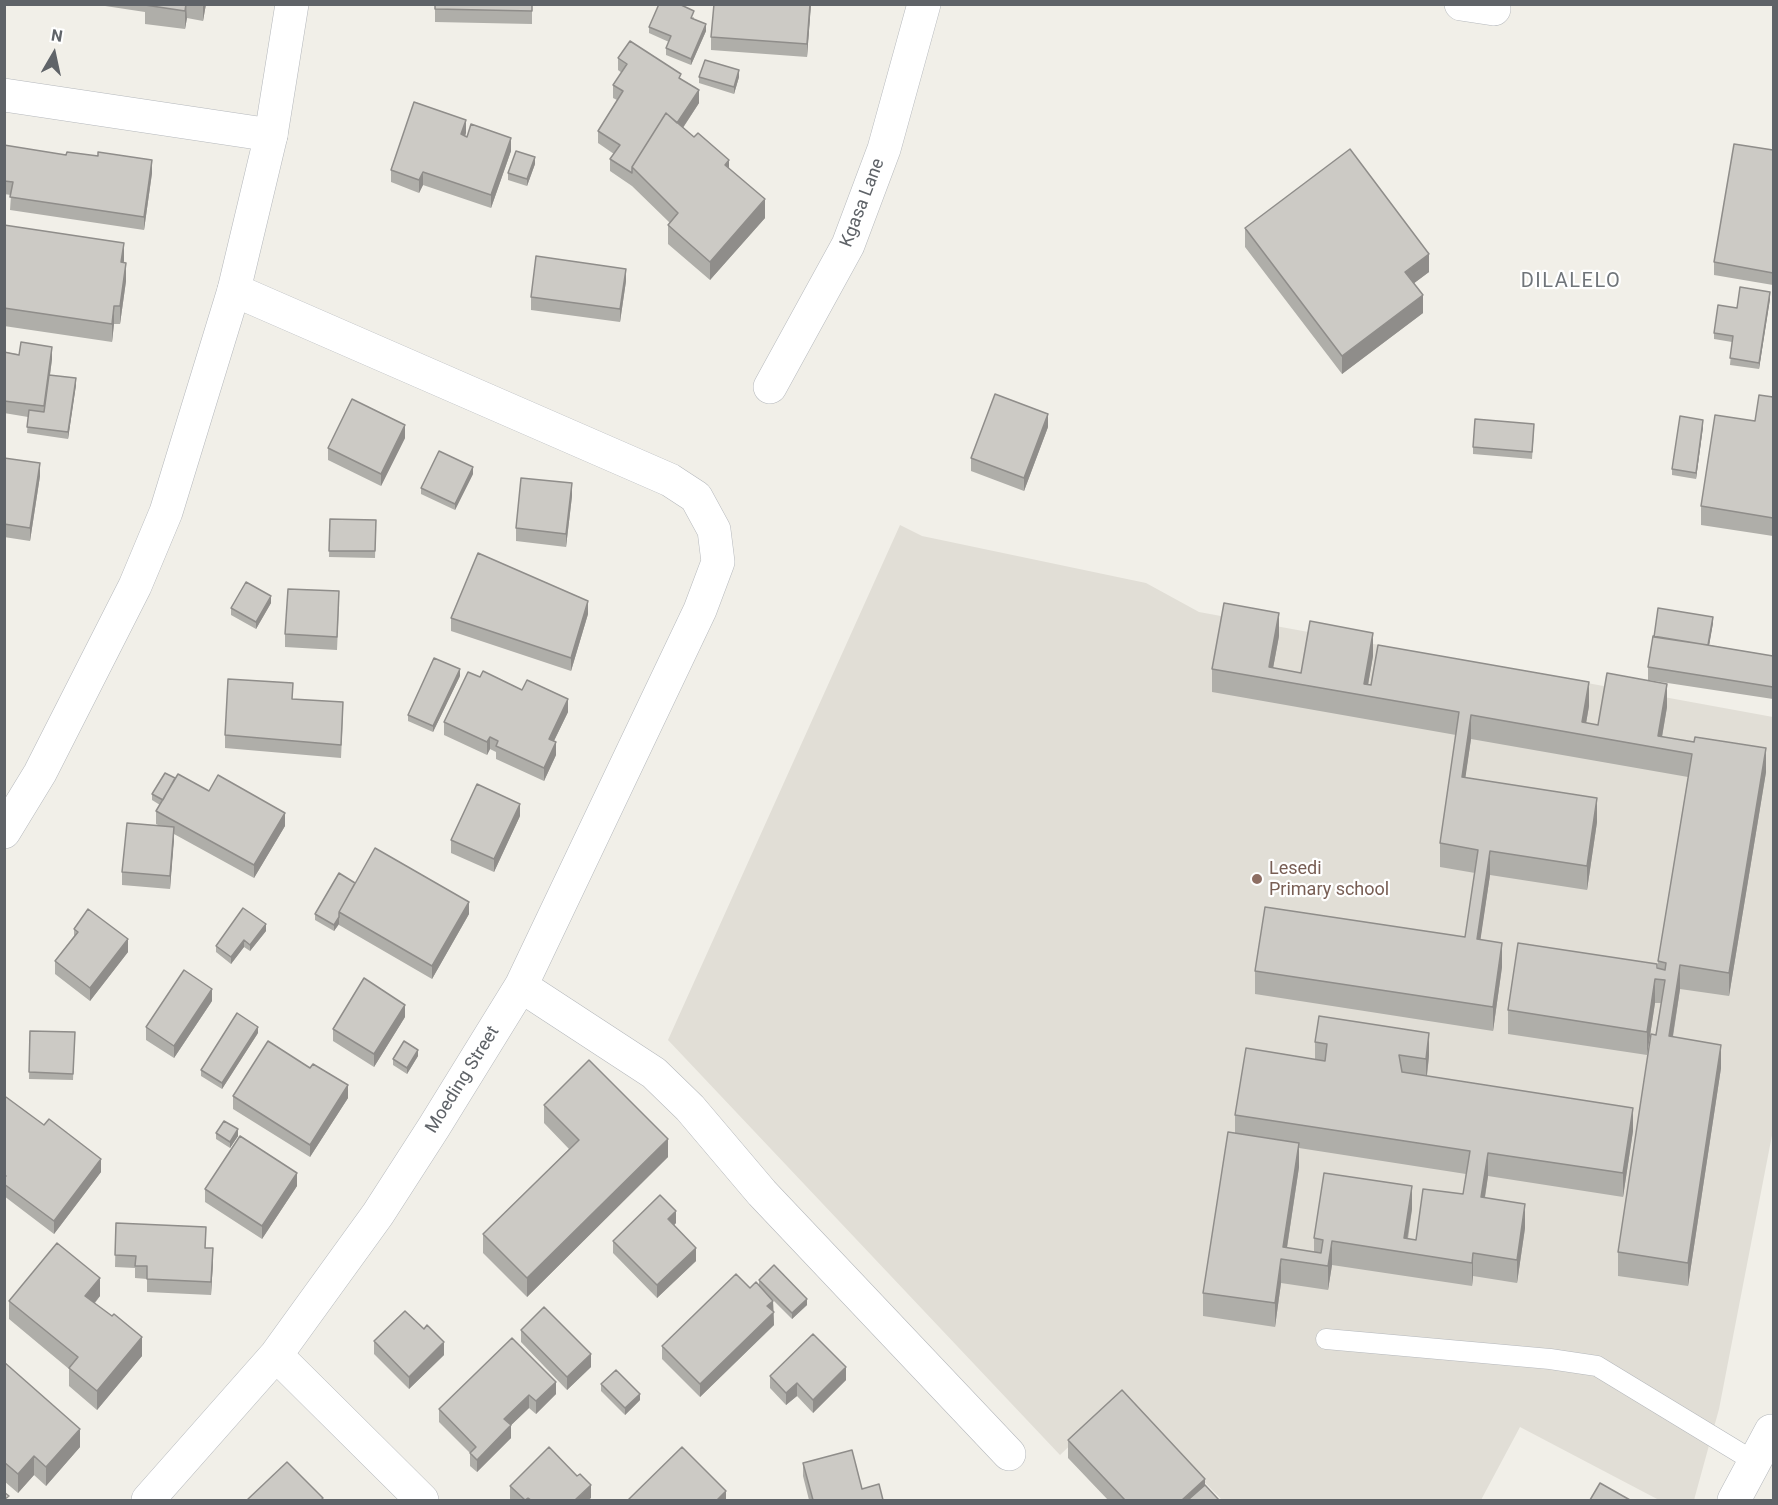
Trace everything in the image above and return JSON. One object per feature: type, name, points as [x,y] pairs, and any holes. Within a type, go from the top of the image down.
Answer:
[{"type":"street","points":[[4,832],[40,773],[135,586],[166,512],[234,290],[271,135],[292,4]]},
{"type":"street","name":"Kgasa Lane","points":[[770,387],[848,245],[884,149],[924,4]]},
{"type":"street","points":[[1461,4],[1494,9]]},
{"type":"street","points":[[4,95],[271,135]]},
{"type":"street","name":"Moeding Street","points":[[148,1500],[276,1355],[378,1214],[521,986],[700,610],[718,562],[714,530],[696,497],[670,480],[234,290]]},
{"type":"street","points":[[521,986],[654,1073],[690,1108],[762,1193],[1009,1454]]},
{"type":"street","points":[[276,1355],[422,1500]]},
{"type":"street","points":[[1734,1500],[1771,1431]]},
{"type":"lane","points":[[1326,1339],[1550,1359],[1597,1366],[1755,1462]]},
{"type":"shaded area","name":"Lesedi Primary school","points":[[900,525],[922,536],[1146,583],[1199,612],[1773,717],[1773,1130],[1719,1409],[1694,1500],[1659,1500],[1520,1427],[1481,1500],[1222,1500],[1121,1397],[1060,1455],[668,1040]]},
{"type":"building","points":[[145,4],[186,4],[185,11]]},
{"type":"building","points":[[435,4],[532,4],[532,11],[435,9]]},
{"type":"building","points":[[659,4],[679,4],[694,11],[691,18],[706,24],[691,59],[666,48],[671,36],[649,27]]},
{"type":"building","points":[[714,4],[810,4],[807,44],[711,37]]},
{"type":"building","points":[[630,41],[681,74],[679,78],[699,90],[677,123],[666,113],[632,167],[632,173],[610,159],[620,145],[598,131],[623,91],[613,85],[627,64],[618,58]]},
{"type":"building","points":[[705,60],[739,70],[734,87],[699,77]]},
{"type":"building","points":[[414,102],[466,120],[461,134],[467,137],[471,124],[511,138],[491,195],[423,172],[419,180],[391,170]]},
{"type":"building","points":[[666,113],[694,137],[698,133],[729,160],[725,165],[765,199],[710,262],[668,225],[678,213],[632,167]]},
{"type":"building","points":[[1734,144],[1773,150],[1773,273],[1714,262]]},
{"type":"building","points":[[4,145],[66,155],[67,152],[98,156],[98,152],[152,160],[144,217],[10,197],[13,182],[4,181]]},
{"type":"building","points":[[1350,149],[1429,254],[1405,272],[1423,295],[1342,356],[1245,228]]},
{"type":"building","points":[[516,151],[535,157],[527,179],[508,173]]},
{"type":"building","points":[[4,225],[124,243],[121,262],[126,263],[120,306],[114,306],[112,324],[4,308]]},
{"type":"building","points":[[536,256],[626,269],[620,309],[531,297]]},
{"type":"building","points":[[1740,287],[1770,292],[1759,363],[1730,358],[1733,336],[1714,333],[1718,305],[1737,308]]},
{"type":"building","points":[[21,342],[52,347],[44,406],[4,401],[4,352],[19,355]]},
{"type":"building","points":[[49,375],[76,378],[68,432],[27,427],[29,410],[44,412]]},
{"type":"building","points":[[995,394],[1048,414],[1024,478],[971,458]]},
{"type":"building","points":[[1759,395],[1773,397],[1773,518],[1701,506],[1715,415],[1755,421]]},
{"type":"building","points":[[352,399],[405,425],[381,474],[328,448]]},
{"type":"building","points":[[1680,416],[1703,420],[1696,473],[1672,469]]},
{"type":"building","points":[[1475,419],[1534,424],[1532,452],[1473,447]]},
{"type":"building","points":[[439,451],[473,467],[455,504],[421,488]]},
{"type":"building","points":[[4,458],[40,463],[30,528],[4,524]]},
{"type":"building","points":[[521,478],[572,483],[566,534],[516,528]]},
{"type":"building","points":[[330,519],[376,520],[375,551],[329,551]]},
{"type":"building","points":[[478,553],[588,601],[571,658],[451,618]]},
{"type":"building","points":[[246,582],[271,596],[256,622],[231,608]]},
{"type":"building","points":[[288,589],[339,591],[337,637],[285,634]]},
{"type":"building","points":[[1224,603],[1279,613],[1269,667],[1301,673],[1310,621],[1373,633],[1364,684],[1371,685],[1378,645],[1589,682],[1582,722],[1598,725],[1607,673],[1667,684],[1658,736],[1694,742],[1695,737],[1766,748],[1729,973],[1680,965],[1669,1036],[1721,1045],[1688,1263],[1618,1252],[1651,1034],[1656,1035],[1665,980],[1655,979],[1647,1032],[1508,1010],[1518,943],[1657,964],[1657,968],[1665,970],[1666,963],[1658,961],[1692,754],[1471,715],[1462,777],[1597,798],[1587,866],[1490,851],[1477,939],[1502,943],[1493,1007],[1255,971],[1265,907],[1465,937],[1478,850],[1440,843],[1459,712],[1212,669]]},
{"type":"building","points":[[1658,608],[1713,617],[1708,645],[1654,637]]},
{"type":"building","points":[[1653,636],[1773,656],[1773,687],[1648,667]]},
{"type":"building","points":[[434,658],[460,669],[433,726],[408,715]]},
{"type":"building","points":[[483,671],[522,690],[527,680],[568,699],[549,739],[556,742],[544,768],[496,746],[498,741],[490,737],[487,742],[444,722],[468,672],[480,677]]},
{"type":"building","points":[[228,679],[293,683],[292,699],[343,702],[341,745],[225,735]]},
{"type":"building","points":[[165,773],[175,778],[163,800],[152,794]]},
{"type":"building","points":[[178,774],[209,791],[218,775],[285,813],[254,865],[156,811]]},
{"type":"building","points":[[477,784],[520,804],[494,859],[451,840]]},
{"type":"building","points":[[127,823],[174,827],[170,876],[122,872]]},
{"type":"building","points":[[375,848],[469,902],[432,966],[339,912]]},
{"type":"building","points":[[339,873],[355,883],[334,925],[315,914]]},
{"type":"building","points":[[243,908],[266,924],[250,945],[244,940],[231,957],[216,946]]},
{"type":"building","points":[[88,909],[128,939],[90,988],[55,961],[78,932],[74,929]]},
{"type":"building","points":[[184,970],[212,989],[174,1046],[146,1027]]},
{"type":"building","points":[[364,978],[405,1005],[374,1054],[333,1029]]},
{"type":"building","points":[[237,1013],[258,1027],[222,1083],[201,1070]]},
{"type":"building","points":[[1319,1016],[1429,1033],[1426,1059],[1399,1055],[1402,1072],[1633,1108],[1623,1173],[1488,1153],[1481,1197],[1525,1204],[1517,1260],[1473,1253],[1472,1263],[1332,1241],[1328,1266],[1281,1259],[1275,1303],[1203,1293],[1228,1132],[1299,1143],[1283,1247],[1321,1253],[1323,1240],[1314,1238],[1324,1173],[1412,1186],[1404,1238],[1416,1240],[1423,1189],[1463,1194],[1470,1151],[1235,1115],[1246,1048],[1325,1061],[1327,1044],[1315,1042]]},
{"type":"building","points":[[30,1031],[75,1032],[73,1074],[29,1072]]},
{"type":"building","points":[[268,1041],[310,1068],[313,1064],[348,1085],[310,1145],[233,1096]]},
{"type":"building","points":[[404,1041],[418,1050],[407,1068],[393,1059]]},
{"type":"building","points":[[589,1060],[668,1139],[527,1278],[483,1234],[579,1140],[544,1105]]},
{"type":"building","points":[[6,1097],[44,1125],[49,1119],[101,1159],[54,1221],[4,1184],[6,1176],[4,1175],[4,1099]]},
{"type":"building","points":[[224,1121],[238,1129],[230,1142],[216,1133]]},
{"type":"building","points":[[240,1136],[297,1173],[262,1226],[205,1189]]},
{"type":"building","points":[[660,1195],[676,1211],[668,1219],[696,1248],[657,1285],[613,1241]]},
{"type":"building","points":[[116,1223],[206,1227],[205,1248],[213,1248],[211,1282],[147,1279],[147,1266],[135,1266],[136,1256],[115,1255]]},
{"type":"building","points":[[57,1243],[100,1278],[85,1296],[112,1316],[114,1314],[142,1337],[97,1391],[69,1368],[78,1357],[9,1301]]},
{"type":"building","points":[[774,1265],[807,1299],[792,1313],[759,1280]]},
{"type":"building","points":[[736,1274],[750,1288],[756,1282],[773,1301],[767,1306],[774,1312],[700,1384],[662,1346]]},
{"type":"building","points":[[544,1307],[591,1354],[567,1377],[521,1330]]},
{"type":"building","points":[[405,1311],[424,1329],[427,1325],[444,1342],[409,1377],[374,1341]]},
{"type":"building","points":[[813,1334],[846,1367],[813,1400],[797,1383],[786,1393],[770,1376]]},
{"type":"building","points":[[512,1338],[556,1382],[536,1401],[529,1395],[504,1419],[511,1425],[477,1460],[470,1453],[476,1447],[439,1409]]},
{"type":"building","points":[[4,1362],[80,1429],[46,1467],[34,1456],[18,1474],[4,1462]]},
{"type":"building","points":[[616,1370],[640,1394],[625,1408],[601,1384]]},
{"type":"building","points":[[1122,1390],[1205,1479],[1182,1500],[1125,1500],[1068,1440]]},
{"type":"building","points":[[549,1447],[577,1476],[580,1474],[591,1485],[575,1500],[531,1500],[528,1498],[525,1500],[510,1486]]},
{"type":"building","points":[[682,1447],[726,1491],[717,1500],[628,1500]]},
{"type":"building","points":[[852,1450],[862,1489],[879,1484],[883,1500],[813,1500],[803,1463]]},
{"type":"building","points":[[287,1462],[323,1498],[321,1500],[247,1500]]},
{"type":"building","points":[[1600,1483],[1630,1500],[1590,1500]]},
{"type":"building","points":[[1205,1485],[1219,1500],[1188,1500]]},
{"type":"place","name":"Lesedi Primary school","points":[[1257,879]]},
{"type":"district","name":"DILALELO","points":[[1571,282]]}]
